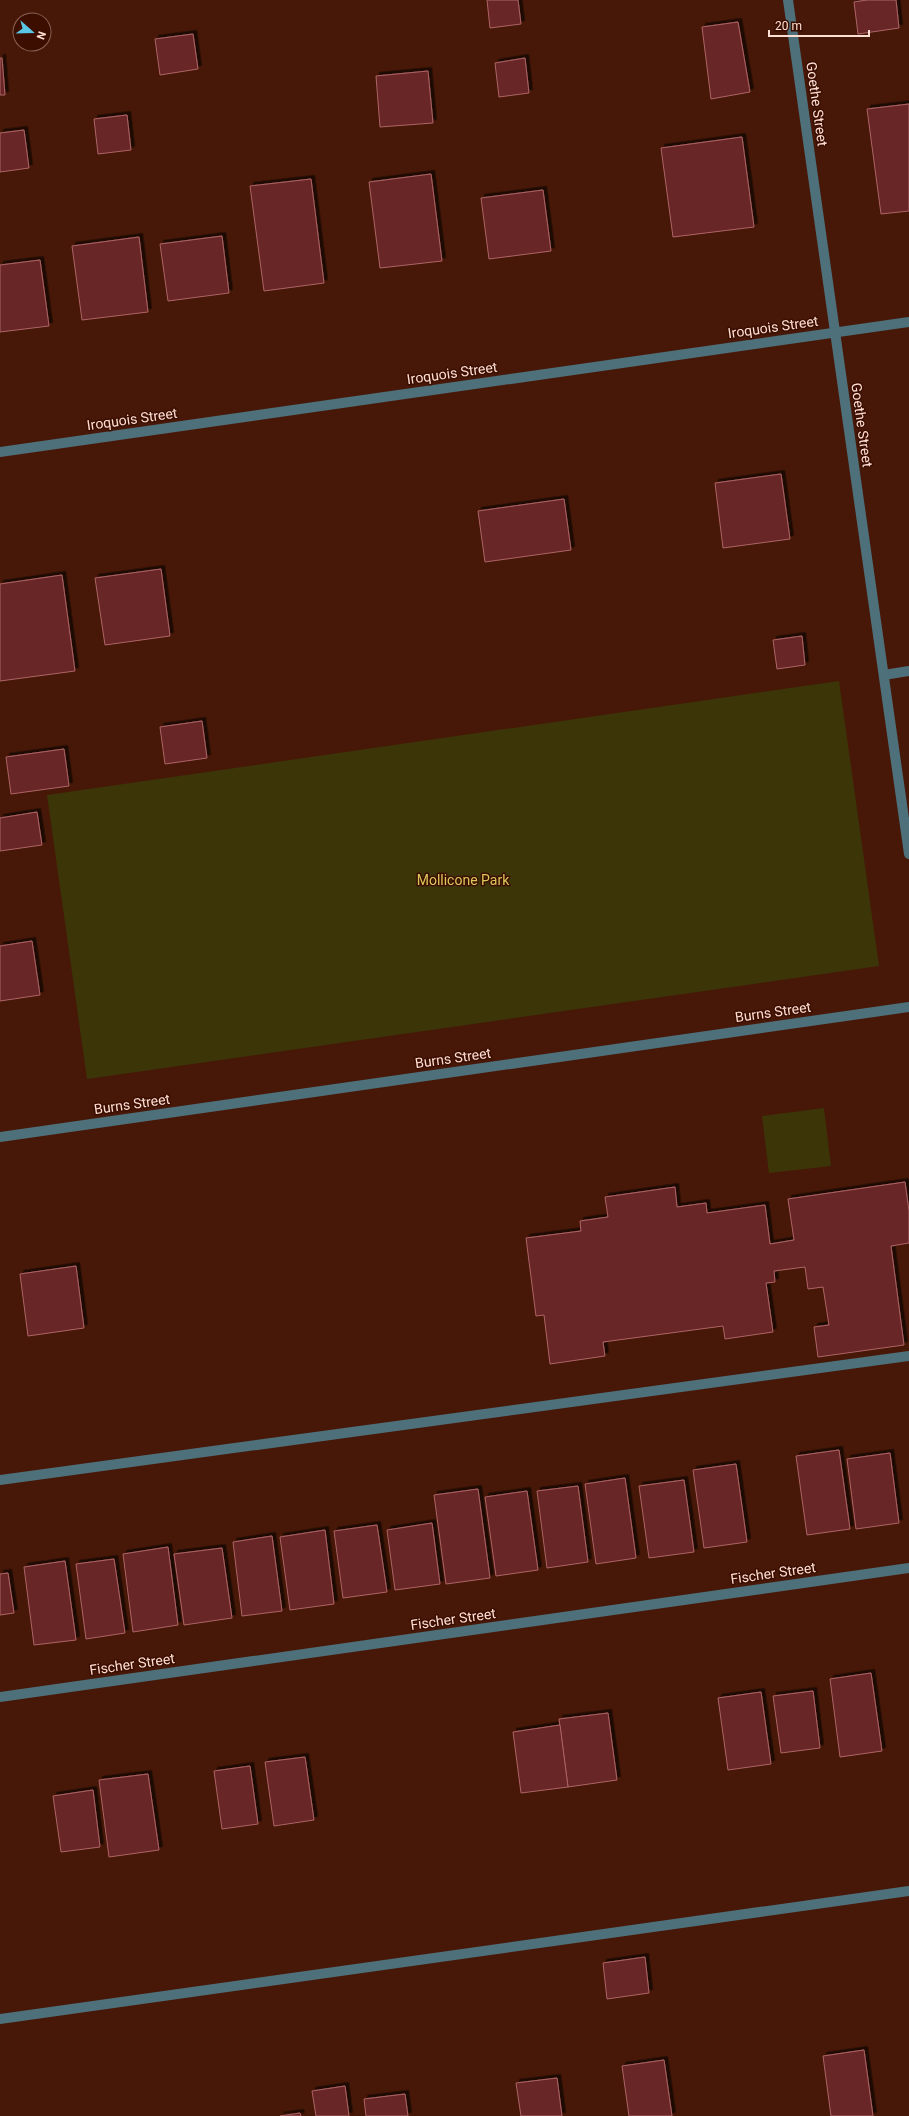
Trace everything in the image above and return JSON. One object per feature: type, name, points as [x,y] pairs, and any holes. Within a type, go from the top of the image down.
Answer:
[{"type":"street","name":"Goethe Street","points":[[788,0],[909,854]]},
{"type":"street","name":"Iroquois Street","points":[[0,452],[909,322]]},
{"type":"street","points":[[884,675],[909,671]]},
{"type":"street","name":"Burns Street","points":[[0,1137],[909,1007]]},
{"type":"street","points":[[0,1480],[909,1356]]},
{"type":"street","name":"Fischer Street","points":[[0,1697],[909,1568]]},
{"type":"street","points":[[0,2019],[909,1891]]},
{"type":"green space","name":"Mollicone Park","points":[[839,681],[879,966],[87,1079],[47,795]]},
{"type":"green space","points":[[824,1108],[831,1166],[769,1173],[762,1116]]},
{"type":"building","points":[[487,0],[518,0],[521,24],[490,28]]},
{"type":"building","points":[[867,0],[896,0],[899,28],[858,34],[854,2]]},
{"type":"building","points":[[738,22],[750,92],[711,99],[702,27]]},
{"type":"building","points":[[193,34],[198,69],[160,75],[155,39]]},
{"type":"building","points":[[0,58],[2,58],[5,95],[0,95]]},
{"type":"building","points":[[525,58],[529,93],[499,97],[495,63]]},
{"type":"building","points":[[428,71],[433,123],[380,127],[376,76]]},
{"type":"building","points":[[909,104],[909,211],[881,214],[867,109]]},
{"type":"building","points":[[127,115],[131,150],[98,154],[94,119]]},
{"type":"building","points":[[24,130],[29,168],[0,172],[0,133]]},
{"type":"building","points":[[742,137],[754,227],[673,237],[661,148]]},
{"type":"building","points":[[431,174],[442,261],[380,268],[369,182]]},
{"type":"building","points":[[311,179],[324,283],[264,291],[250,186]]},
{"type":"building","points":[[543,190],[551,251],[489,259],[481,198]]},
{"type":"building","points":[[222,236],[229,293],[168,301],[160,244]]},
{"type":"building","points":[[139,237],[148,312],[82,320],[72,246]]},
{"type":"building","points":[[40,260],[49,326],[0,332],[0,265]]},
{"type":"building","points":[[781,474],[790,539],[723,548],[715,483]]},
{"type":"building","points":[[564,499],[571,550],[485,562],[478,511]]},
{"type":"building","points":[[161,569],[170,636],[105,645],[95,578]]},
{"type":"building","points":[[62,575],[75,671],[0,681],[0,584]]},
{"type":"building","points":[[802,636],[805,665],[777,669],[773,640]]},
{"type":"building","points":[[202,721],[207,758],[165,764],[160,727]]},
{"type":"building","points":[[64,749],[69,786],[11,794],[6,757]]},
{"type":"building","points":[[37,812],[42,845],[0,851],[0,818]]},
{"type":"building","points":[[32,941],[40,995],[0,1001],[0,946]]},
{"type":"building","points":[[905,1182],[909,1211],[909,1243],[891,1246],[904,1345],[818,1357],[814,1327],[829,1325],[823,1287],[808,1289],[805,1267],[774,1271],[775,1282],[766,1283],[773,1332],[725,1339],[723,1326],[603,1342],[605,1356],[550,1364],[544,1315],[536,1316],[526,1238],[581,1231],[580,1221],[608,1217],[605,1197],[675,1187],[677,1207],[706,1203],[707,1213],[765,1205],[770,1244],[794,1240],[788,1199]]},
{"type":"building","points":[[76,1266],[84,1328],[28,1336],[20,1274]]},
{"type":"building","points":[[839,1450],[850,1529],[807,1535],[796,1456]]},
{"type":"building","points":[[890,1453],[899,1523],[856,1529],[847,1459]]},
{"type":"building","points":[[736,1464],[747,1542],[704,1548],[693,1470]]},
{"type":"building","points":[[625,1478],[636,1558],[596,1564],[585,1484]]},
{"type":"building","points":[[684,1480],[694,1552],[649,1558],[639,1486]]},
{"type":"building","points":[[578,1486],[588,1562],[547,1568],[537,1491]]},
{"type":"building","points":[[478,1489],[490,1578],[446,1584],[434,1495]]},
{"type":"building","points":[[527,1491],[538,1570],[496,1576],[485,1497]]},
{"type":"building","points":[[432,1523],[440,1584],[395,1590],[387,1530]]},
{"type":"building","points":[[377,1525],[387,1592],[343,1598],[334,1531]]},
{"type":"building","points":[[325,1530],[334,1604],[290,1610],[280,1537]]},
{"type":"building","points":[[272,1536],[282,1611],[242,1616],[233,1542]]},
{"type":"building","points":[[168,1547],[178,1625],[133,1632],[123,1554]]},
{"type":"building","points":[[222,1548],[232,1618],[184,1625],[174,1554]]},
{"type":"building","points":[[114,1559],[125,1633],[86,1639],[76,1564]]},
{"type":"building","points":[[65,1561],[76,1640],[34,1645],[24,1567]]},
{"type":"building","points":[[8,1573],[14,1613],[0,1615],[0,1574]]},
{"type":"building","points":[[871,1673],[882,1751],[840,1757],[830,1679]]},
{"type":"building","points":[[813,1691],[820,1748],[781,1753],[773,1696]]},
{"type":"building","points":[[761,1692],[771,1764],[728,1770],[718,1698]]},
{"type":"building","points":[[608,1713],[617,1780],[568,1787],[559,1719]]},
{"type":"building","points":[[560,1725],[568,1787],[521,1793],[513,1732]]},
{"type":"building","points":[[305,1757],[314,1820],[274,1826],[265,1762]]},
{"type":"building","points":[[250,1766],[258,1824],[222,1829],[214,1771]]},
{"type":"building","points":[[148,1774],[159,1850],[109,1857],[99,1780]]},
{"type":"building","points":[[93,1790],[100,1847],[61,1852],[53,1796]]},
{"type":"building","points":[[645,1957],[649,1993],[607,1999],[603,1963]]},
{"type":"building","points":[[864,2050],[873,2116],[831,2116],[823,2056]]},
{"type":"building","points":[[664,2060],[672,2116],[629,2116],[622,2066]]},
{"type":"building","points":[[557,2078],[562,2116],[521,2116],[516,2083]]},
{"type":"building","points":[[345,2086],[349,2116],[316,2116],[312,2091]]},
{"type":"building","points":[[405,2094],[408,2116],[366,2116],[364,2099]]},
{"type":"building","points":[[300,2113],[301,2116],[280,2116]]}]
